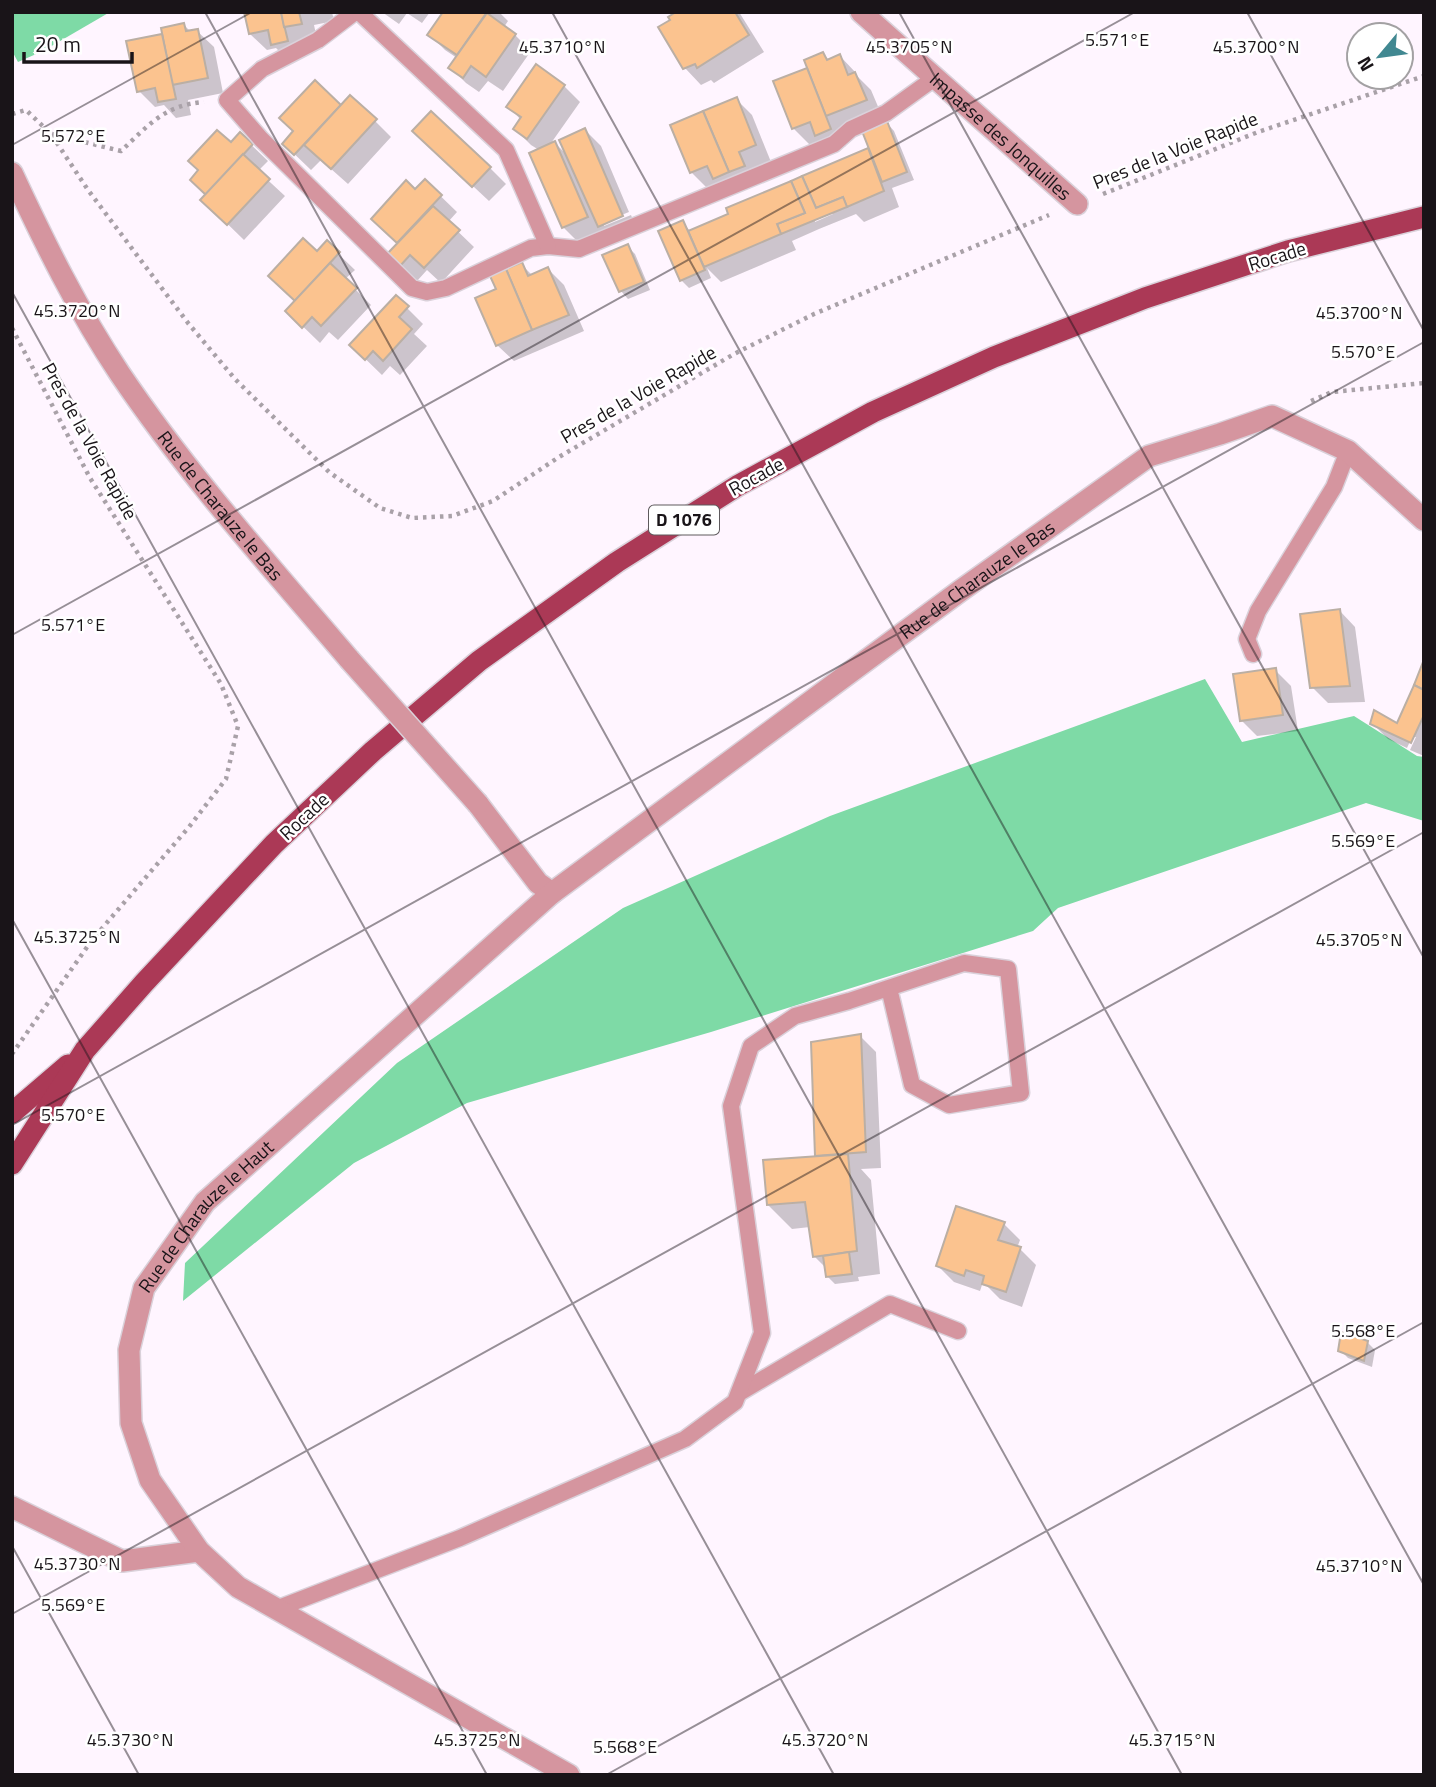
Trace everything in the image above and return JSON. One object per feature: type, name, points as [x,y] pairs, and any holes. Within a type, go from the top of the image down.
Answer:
[{"type":"main road","name":"Rocade","points":[[12,1113],[85,1050],[274,844],[373,751],[479,661],[617,562],[737,486],[873,412],[994,357],[1146,298],[1288,251],[1424,217]]},
{"type":"main road","name":"Rocade","points":[[12,1164],[85,1050]]},
{"type":"street","name":"Impasse des Jonquilles","points":[[861,12],[1077,204]]},
{"type":"street","name":"Rue de Charauze le Bas","points":[[12,173],[73,295],[120,373],[198,482],[349,659],[478,804],[538,883],[552,893],[960,591],[1149,456],[1272,416],[1348,451],[1424,520]]},
{"type":"street","name":"Rue de Charauze le Haut","points":[[552,893],[205,1202],[144,1288],[129,1350],[131,1423],[150,1480],[199,1551],[238,1587],[569,1775]]},
{"type":"street","points":[[12,1507],[122,1561],[199,1551]]},
{"type":"lane","points":[[548,246],[506,150],[357,12],[317,40],[262,69],[227,100],[261,139],[412,288],[427,292],[446,288],[531,248],[548,246],[579,249],[834,144],[851,128],[886,113],[936,77]]},
{"type":"lane","points":[[1253,654],[1247,639],[1258,611],[1334,488],[1348,451]]},
{"type":"lane","points":[[276,1609],[460,1538],[685,1439],[735,1402],[762,1333],[731,1106],[751,1046],[795,1016],[964,963],[1009,969],[1021,1093],[949,1105],[912,1085],[889,988]]},
{"type":"lane","points":[[739,1393],[890,1304],[958,1331]]},
{"type":"path","name":"Pres de la Voie Rapide","points":[[12,114],[26,110],[51,134],[88,190],[188,323],[235,379],[329,472],[380,508],[412,518],[452,516],[494,501],[559,457],[734,354],[814,314],[1258,132],[1424,76]]},
{"type":"path","points":[[51,134],[121,150],[162,113],[187,103],[227,100]]},
{"type":"path","name":"Pres de la Voie Rapide","points":[[12,328],[90,478],[221,684],[238,726],[226,779],[189,827],[92,940],[12,1054]]},
{"type":"path","points":[[1332,392],[1424,383]]},
{"type":"green space","points":[[12,12],[110,12],[43,51],[18,62],[12,51]]},
{"type":"green space","points":[[1205,679],[1242,742],[1354,716],[1417,756],[1424,757],[1424,821],[1366,803],[1058,908],[1033,931],[711,1032],[467,1103],[354,1163],[183,1301],[185,1263],[397,1063],[623,908],[830,816]]},
{"type":"building","points":[[244,12],[281,12],[288,41],[271,45],[268,30],[249,34]]},
{"type":"building","points":[[281,12],[299,12],[302,24],[284,27]]},
{"type":"building","points":[[443,12],[487,12],[457,55],[427,35]]},
{"type":"building","points":[[676,12],[735,12],[749,35],[697,68],[695,64],[683,69],[658,27],[670,20],[668,17]]},
{"type":"building","points":[[487,13],[516,34],[486,77],[471,66],[463,78],[448,68]]},
{"type":"building","points":[[184,23],[186,31],[198,29],[208,78],[172,85],[161,28]]},
{"type":"building","points":[[162,34],[176,99],[158,102],[155,88],[137,92],[126,41]]},
{"type":"building","points":[[823,52],[827,60],[840,54],[848,75],[855,72],[867,100],[826,116],[804,60]]},
{"type":"building","points":[[536,64],[565,85],[527,139],[513,129],[521,117],[506,107]]},
{"type":"building","points":[[807,68],[831,129],[815,136],[810,122],[792,129],[773,81]]},
{"type":"building","points":[[315,80],[341,105],[294,155],[282,144],[293,131],[279,118]]},
{"type":"building","points":[[350,95],[377,119],[331,169],[304,145]]},
{"type":"building","points":[[737,97],[756,145],[739,152],[745,166],[729,172],[703,111]]},
{"type":"building","points":[[431,111],[491,167],[472,187],[412,131]]},
{"type":"building","points":[[703,111],[729,172],[713,179],[707,166],[690,173],[670,125]]},
{"type":"building","points":[[887,121],[907,172],[882,182],[862,131]]},
{"type":"building","points":[[585,128],[623,216],[598,227],[559,140]]},
{"type":"building","points":[[217,130],[231,142],[240,132],[253,144],[206,195],[190,180],[198,170],[188,161]]},
{"type":"building","points":[[555,141],[588,217],[562,228],[529,153]]},
{"type":"building","points":[[868,148],[884,191],[847,207],[843,197],[816,208],[802,176]]},
{"type":"building","points":[[243,154],[270,179],[227,225],[200,200]]},
{"type":"building","points":[[802,176],[816,208],[843,197],[847,207],[781,234],[777,224],[805,213],[791,181]]},
{"type":"building","points":[[425,179],[442,195],[397,243],[371,219],[406,180],[415,189]]},
{"type":"building","points":[[791,181],[805,213],[777,224],[781,234],[704,267],[688,231],[728,214],[726,208]]},
{"type":"building","points":[[433,206],[460,230],[424,268],[410,255],[400,266],[387,254]]},
{"type":"building","points":[[683,220],[705,270],[680,281],[658,231]]},
{"type":"building","points":[[303,238],[317,251],[327,240],[340,252],[295,301],[268,276]]},
{"type":"building","points":[[628,244],[644,282],[619,292],[602,255]]},
{"type":"building","points":[[522,262],[528,276],[548,267],[569,315],[532,330],[506,269]]},
{"type":"building","points":[[330,263],[357,288],[321,326],[312,317],[302,328],[285,311]]},
{"type":"building","points":[[506,269],[532,330],[496,346],[475,298],[496,289],[490,276]]},
{"type":"building","points":[[396,295],[409,306],[399,317],[412,329],[383,361],[373,351],[365,360],[349,345]]},
{"type":"building","points":[[1340,609],[1350,686],[1310,688],[1300,614]]},
{"type":"building","points":[[1424,662],[1424,690],[1414,685]]},
{"type":"building","points":[[1276,668],[1283,715],[1240,721],[1233,674]]},
{"type":"building","points":[[1414,685],[1424,690],[1424,715],[1411,743],[1370,724],[1374,710],[1397,723]]},
{"type":"building","points":[[861,1034],[866,1152],[815,1156],[811,1042]]},
{"type":"building","points":[[848,1154],[857,1251],[813,1257],[805,1202],[767,1205],[763,1160]]},
{"type":"building","points":[[956,1206],[1005,1222],[998,1240],[1021,1247],[1006,1292],[982,1284],[984,1276],[966,1270],[964,1276],[936,1266]]},
{"type":"building","points":[[849,1252],[852,1274],[826,1277],[823,1256]]},
{"type":"building","points":[[1341,1332],[1368,1341],[1364,1361],[1338,1351]]}]
